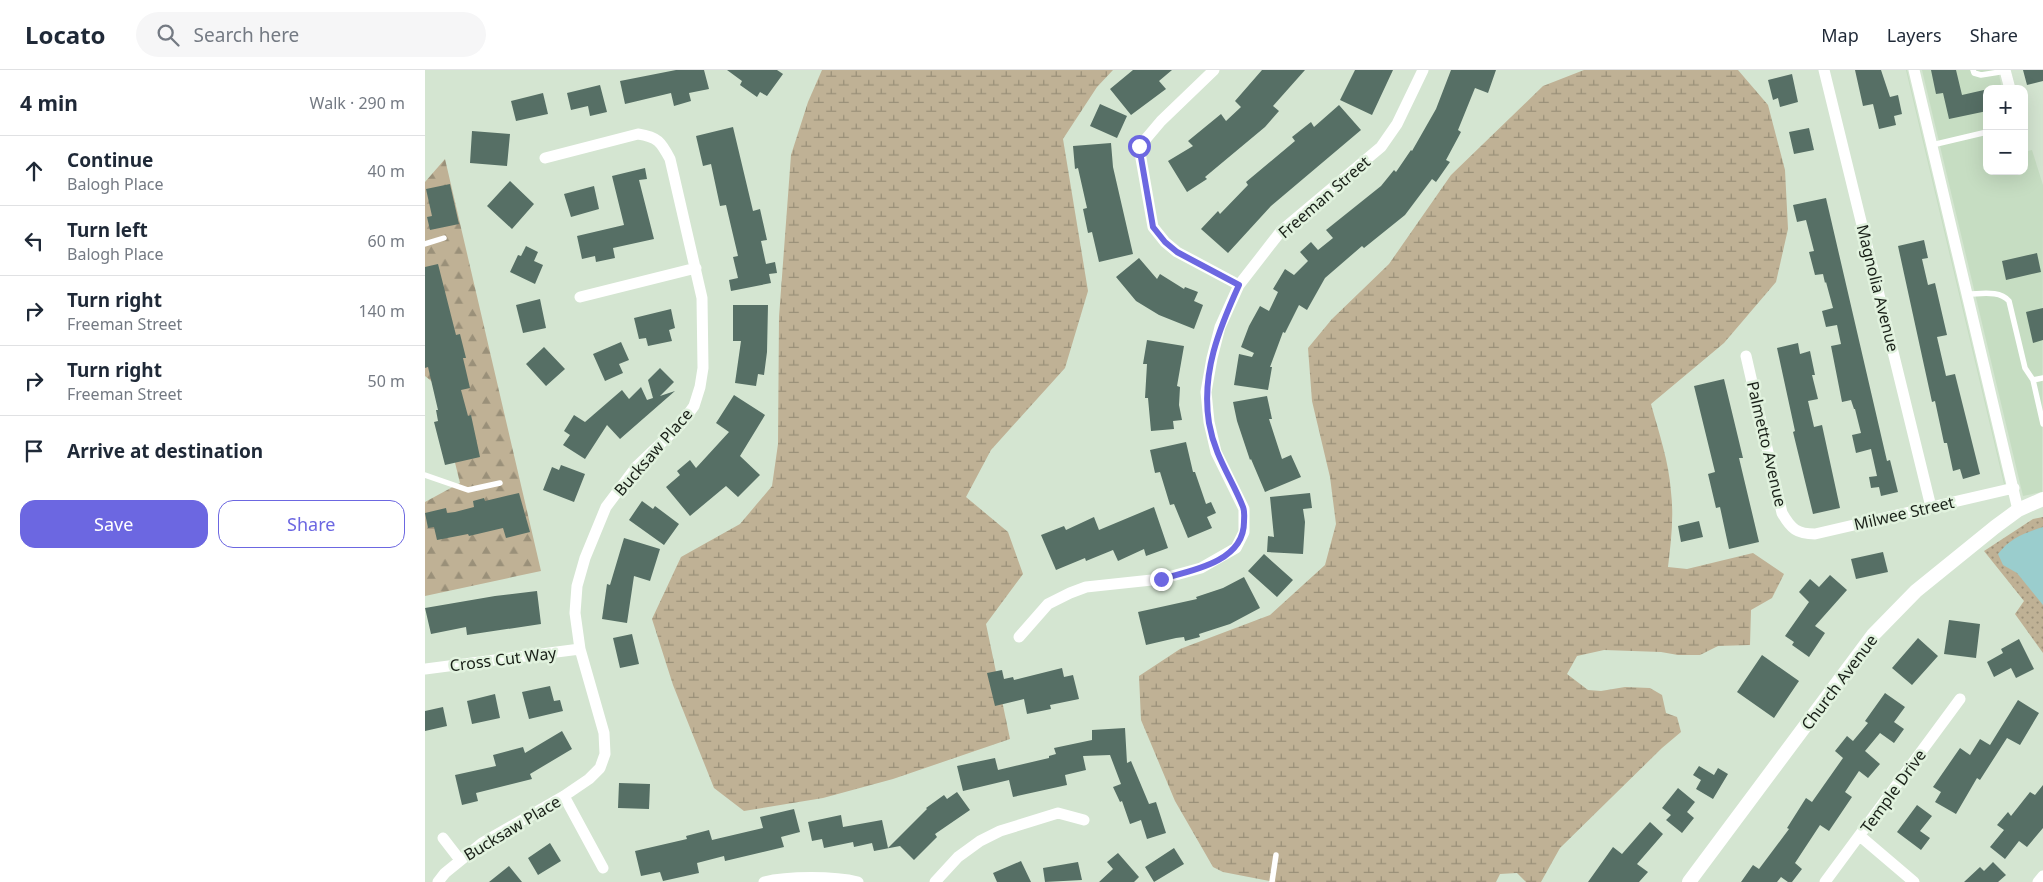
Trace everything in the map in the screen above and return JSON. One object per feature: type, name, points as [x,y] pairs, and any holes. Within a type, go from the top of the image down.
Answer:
[{"type":"street","points":[[1214,70],[1161,121],[1139,146],[1153,227],[1165,242],[1177,252],[1239,285]]},
{"type":"street","name":"Freeman Street","points":[[1019,637],[1048,604],[1070,593],[1086,587],[1161,579],[1193,571],[1219,559],[1235,548],[1244,532],[1244,510],[1216,452],[1209,422],[1207,392],[1209,374],[1220,326],[1239,285],[1281,231],[1381,147],[1397,124],[1423,70]]},
{"type":"street","name":"Magnolia Avenue","points":[[1824,70],[1931,507]]},
{"type":"street","points":[[1914,70],[2019,510],[2043,499]]},
{"type":"street","points":[[2006,70],[2009,85]]},
{"type":"street","name":"Bucksaw Place","points":[[438,882],[459,860],[482,842],[564,796],[589,779],[600,768],[605,754],[604,733],[581,649],[575,613],[577,586],[585,558],[606,507],[635,467],[681,424],[693,406],[700,387],[703,368],[702,298],[670,159],[661,143],[651,136],[638,134],[545,158]]},
{"type":"street","points":[[579,297],[696,268]]},
{"type":"street","name":"Palmetto Avenue","points":[[1746,356],[1782,513],[1794,529]]},
{"type":"street","name":"Milwee Street","points":[[1794,529],[1803,534],[1815,534],[2014,488]]},
{"type":"street","name":"Church Avenue","points":[[1689,882],[1873,635],[1916,591],[2019,510]]},
{"type":"street","name":"Cross Cut Way","points":[[425,669],[581,649]]},
{"type":"street","name":"Temple Drive","points":[[1825,882],[1960,699]]},
{"type":"street","points":[[564,796],[603,868]]},
{"type":"street","points":[[935,882],[958,857],[980,841],[1000,831],[1058,812],[1084,820]]},
{"type":"street","points":[[1860,836],[1914,882]]},
{"type":"street","points":[[443,838],[459,860]]},
{"type":"street","points":[[2038,882],[2043,876]]},
{"type":"street","points":[[764,882],[803,878],[843,878],[858,882]]},
{"type":"lane","points":[[1973,70],[1981,75],[2006,70]]},
{"type":"lane","points":[[1932,145],[1983,133]]},
{"type":"lane","points":[[425,244],[444,238]]},
{"type":"lane","points":[[1967,294],[1995,293],[2005,296],[2009,301],[2025,368],[2033,380],[2043,424]]},
{"type":"lane","points":[[2033,380],[2043,378]]},
{"type":"lane","points":[[425,475],[468,490],[500,483]]},
{"type":"lane","points":[[1272,882],[1276,855]]},
{"type":"shaded area","points":[[1907,70],[2005,484],[2004,484]]},
{"type":"shaded area","points":[[1922,70],[1998,70],[2001,85],[1983,85],[1983,175],[2028,175],[2028,151],[2032,150],[2043,185],[2042,492],[2023,496]]},
{"type":"green space","points":[[822,70],[1113,70],[1097,87],[1063,139],[1088,291],[1065,368],[991,450],[966,497],[1008,532],[1023,574],[986,624],[1010,739],[893,779],[823,798],[744,811],[714,788],[673,685],[652,619],[681,557],[740,524],[772,486],[778,444],[779,317],[791,155],[808,102]]},
{"type":"green space","points":[[1584,70],[1738,70],[1768,105],[1785,170],[1788,229],[1776,282],[1724,343],[1651,404],[1670,481],[1672,520],[1668,567],[1687,569],[1753,553],[1784,574],[1772,598],[1751,610],[1750,645],[1718,646],[1700,655],[1604,650],[1577,656],[1567,674],[1588,690],[1601,691],[1625,687],[1650,688],[1662,695],[1666,713],[1677,717],[1681,732],[1662,748],[1560,848],[1541,882],[1526,882],[1517,873],[1500,874],[1496,882],[1275,882],[1223,872],[1213,867],[1175,801],[1141,720],[1139,676],[1180,649],[1270,615],[1325,565],[1336,524],[1330,477],[1312,401],[1308,348],[1332,319],[1389,264],[1451,175],[1543,86]]},
{"type":"green space","points":[[445,159],[541,571],[425,596],[425,502],[460,483],[436,385],[425,376],[425,182]]},
{"type":"green space","points":[[2043,517],[2043,653],[2015,614],[2024,601],[1984,551],[2033,519]]},
{"type":"water","points":[[2043,527],[2043,605],[2017,573],[2003,565],[1998,554],[2007,544],[2018,537]]},
{"type":"building","points":[[676,70],[704,70],[709,89],[689,93],[691,101],[674,106],[671,93],[625,104],[620,81]]},
{"type":"building","points":[[727,70],[777,70],[783,74],[767,96],[760,92],[757,97],[740,85],[742,81]]},
{"type":"building","points":[[1133,70],[1172,70],[1159,81],[1166,89],[1131,115],[1110,89]]},
{"type":"building","points":[[1262,70],[1305,70],[1273,106],[1279,111],[1265,127],[1205,177],[1207,179],[1187,192],[1168,161],[1193,146],[1188,141],[1221,114],[1226,121],[1241,107],[1235,101]]},
{"type":"building","points":[[1355,70],[1393,70],[1372,115],[1340,100]]},
{"type":"building","points":[[1451,70],[1496,70],[1488,93],[1475,88],[1458,130],[1461,132],[1446,160],[1450,162],[1436,182],[1432,179],[1405,215],[1364,248],[1362,246],[1325,278],[1307,310],[1299,305],[1285,333],[1283,332],[1270,367],[1272,367],[1268,390],[1234,385],[1239,354],[1252,357],[1254,353],[1241,347],[1249,326],[1260,306],[1269,311],[1278,292],[1273,289],[1285,269],[1294,275],[1308,261],[1300,252],[1311,242],[1318,250],[1333,238],[1326,230],[1381,186],[1394,170],[1396,172],[1412,151],[1436,109]]},
{"type":"building","points":[[1855,70],[1881,70],[1890,97],[1898,95],[1902,114],[1894,116],[1896,125],[1879,129],[1873,104],[1863,106]]},
{"type":"building","points":[[1931,70],[1956,70],[1962,95],[1983,90],[1983,112],[1949,119],[1943,93],[1936,94]]},
{"type":"building","points":[[2023,70],[2043,70],[2043,81],[2027,85]]},
{"type":"building","points":[[1792,74],[1798,102],[1780,107],[1778,98],[1773,100],[1768,80]]},
{"type":"building","points":[[600,85],[607,112],[590,116],[588,106],[571,110],[567,93]]},
{"type":"building","points":[[543,93],[548,114],[516,121],[511,101]]},
{"type":"building","points":[[1100,104],[1127,116],[1117,138],[1090,126]]},
{"type":"building","points":[[1339,105],[1361,130],[1271,206],[1228,253],[1201,229],[1218,211],[1220,214],[1248,185],[1246,182],[1295,141],[1292,137],[1311,122],[1314,127]]},
{"type":"building","points":[[733,127],[753,211],[760,209],[767,240],[761,241],[766,264],[775,262],[777,273],[769,274],[771,283],[731,291],[729,280],[738,278],[733,257],[738,256],[726,205],[720,206],[711,164],[703,166],[696,136]]},
{"type":"building","points":[[1809,128],[1814,150],[1794,154],[1789,132]]},
{"type":"building","points":[[472,131],[510,134],[507,166],[470,163]]},
{"type":"building","points":[[1111,143],[1113,167],[1133,254],[1099,262],[1092,232],[1088,233],[1083,209],[1087,208],[1078,168],[1075,169],[1073,146]]},
{"type":"building","points":[[645,168],[647,179],[639,180],[654,239],[613,248],[615,258],[596,262],[595,256],[582,259],[577,236],[624,225],[612,176]]},
{"type":"building","points":[[510,181],[534,204],[512,229],[487,206]]},
{"type":"building","points":[[450,184],[459,224],[430,230],[427,217],[432,216],[426,189]]},
{"type":"building","points":[[594,186],[599,209],[571,217],[564,194]]},
{"type":"building","points":[[1826,198],[1887,461],[1890,460],[1898,492],[1881,496],[1879,487],[1871,488],[1869,477],[1877,476],[1871,449],[1856,453],[1852,435],[1861,433],[1851,400],[1842,402],[1831,346],[1841,344],[1837,325],[1826,327],[1822,311],[1833,308],[1823,274],[1815,275],[1809,252],[1814,251],[1806,220],[1797,222],[1793,205]]},
{"type":"building","points":[[1924,240],[1928,258],[1922,259],[1928,285],[1935,283],[1947,335],[1937,337],[1946,376],[1955,374],[1980,474],[1963,479],[1960,469],[1953,471],[1947,443],[1944,443],[1935,401],[1932,402],[1898,246]]},
{"type":"building","points":[[526,246],[538,252],[534,261],[543,265],[535,284],[510,272],[518,255],[521,256]]},
{"type":"building","points":[[2037,253],[2041,272],[2006,280],[2002,261]]},
{"type":"building","points":[[1139,258],[1157,279],[1160,274],[1184,289],[1185,287],[1198,292],[1194,301],[1203,305],[1194,329],[1159,315],[1136,301],[1116,277]]},
{"type":"building","points":[[438,264],[456,335],[460,334],[466,358],[463,358],[470,388],[461,390],[468,416],[471,415],[480,457],[445,465],[434,422],[438,421],[436,410],[438,410],[428,367],[425,368],[425,267]]},
{"type":"building","points":[[540,299],[546,328],[523,333],[516,305]]},
{"type":"building","points":[[733,305],[768,305],[767,352],[764,375],[758,374],[756,386],[735,383],[741,341],[733,341]]},
{"type":"building","points":[[2043,308],[2043,340],[2033,343],[2026,312]]},
{"type":"building","points":[[671,309],[675,328],[669,330],[672,341],[648,346],[646,338],[639,339],[634,318]]},
{"type":"building","points":[[1147,340],[1184,346],[1177,386],[1180,387],[1179,405],[1182,420],[1173,421],[1174,429],[1151,431],[1148,398],[1145,398],[1147,364],[1143,364]]},
{"type":"building","points":[[621,342],[629,360],[619,364],[623,373],[605,381],[593,354]]},
{"type":"building","points":[[1798,343],[1800,354],[1810,351],[1815,375],[1812,375],[1818,399],[1808,401],[1814,427],[1822,425],[1840,508],[1813,514],[1793,432],[1795,431],[1777,348]]},
{"type":"building","points":[[544,347],[565,369],[546,386],[526,364]]},
{"type":"building","points":[[660,368],[674,382],[660,396],[675,391],[620,439],[607,425],[585,459],[563,445],[570,435],[564,431],[574,415],[585,422],[622,390],[629,399],[641,387],[647,400],[653,398],[648,380]]},
{"type":"building","points":[[1724,379],[1743,458],[1739,458],[1759,542],[1729,549],[1720,507],[1716,508],[1708,474],[1715,472],[1694,386]]},
{"type":"building","points":[[734,395],[765,415],[740,456],[760,475],[738,497],[726,486],[690,516],[666,487],[680,475],[677,471],[690,460],[696,468],[729,432],[716,423]]},
{"type":"building","points":[[1267,396],[1272,419],[1269,419],[1282,459],[1291,455],[1301,477],[1265,492],[1250,460],[1237,421],[1233,402]]},
{"type":"building","points":[[1186,442],[1193,472],[1195,472],[1206,504],[1211,502],[1216,513],[1207,517],[1212,528],[1188,538],[1174,504],[1170,505],[1160,472],[1155,473],[1150,450]]},
{"type":"building","points":[[561,465],[585,474],[574,502],[543,490],[552,467],[559,470]]},
{"type":"building","points":[[519,493],[530,532],[506,538],[503,528],[469,536],[468,534],[437,540],[434,527],[428,528],[425,513],[446,508],[447,513],[455,512],[474,507],[473,501],[484,498],[485,501]]},
{"type":"building","points":[[1310,493],[1312,508],[1303,509],[1305,522],[1303,554],[1267,552],[1268,536],[1274,537],[1270,497]]},
{"type":"building","points":[[642,501],[653,509],[655,506],[679,524],[664,545],[629,520]]},
{"type":"building","points":[[1154,507],[1168,548],[1146,556],[1144,549],[1118,561],[1113,550],[1086,561],[1085,558],[1056,570],[1041,535],[1064,526],[1066,530],[1094,517],[1099,530]]},
{"type":"building","points":[[1699,521],[1703,537],[1681,542],[1678,526]]},
{"type":"building","points":[[624,538],[660,549],[650,581],[634,576],[627,623],[602,619],[607,584],[610,585]]},
{"type":"building","points":[[1883,552],[1888,572],[1856,579],[1851,559]]},
{"type":"building","points":[[1264,554],[1293,580],[1277,597],[1248,571]]},
{"type":"building","points":[[1830,575],[1847,590],[1815,626],[1825,633],[1809,657],[1792,645],[1794,642],[1785,636],[1809,602],[1799,592],[1810,579],[1819,587]]},
{"type":"building","points":[[1244,577],[1260,608],[1230,624],[1199,634],[1200,637],[1185,641],[1184,637],[1176,638],[1146,645],[1138,612],[1197,599],[1196,597],[1223,588]]},
{"type":"building","points":[[537,591],[541,624],[467,635],[466,627],[431,634],[425,608]]},
{"type":"building","points":[[1949,620],[1980,624],[1976,658],[1944,654]]},
{"type":"building","points":[[632,634],[639,664],[620,668],[613,638]]},
{"type":"building","points":[[1918,638],[1938,656],[1912,685],[1892,668]]},
{"type":"building","points":[[2019,639],[2034,669],[2016,678],[2011,668],[1994,677],[1987,662],[2003,653],[2001,649]]},
{"type":"building","points":[[1762,655],[1799,681],[1774,718],[1737,692]]},
{"type":"building","points":[[1062,668],[1064,677],[1073,675],[1079,699],[1050,705],[1051,709],[1027,714],[1024,699],[995,706],[987,673],[1002,670],[1004,679],[1013,677],[1014,680]]},
{"type":"building","points":[[550,686],[554,701],[560,700],[563,711],[529,719],[522,692]]},
{"type":"building","points":[[1885,693],[1905,707],[1894,722],[1904,729],[1894,743],[1880,733],[1865,751],[1880,764],[1868,778],[1859,771],[1845,792],[1852,797],[1829,831],[1820,825],[1795,863],[1802,869],[1792,882],[1788,882],[1781,877],[1777,882],[1741,882],[1753,865],[1759,869],[1789,829],[1787,828],[1806,798],[1812,802],[1843,758],[1835,751],[1847,736],[1853,741],[1868,723],[1865,721]]},
{"type":"building","points":[[495,694],[500,718],[472,724],[467,701]]},
{"type":"building","points":[[2018,700],[2039,713],[2020,745],[2007,738],[1980,780],[1977,778],[1956,814],[1935,802],[1941,792],[1933,787],[1960,748],[1970,755],[1980,739],[1990,745]]},
{"type":"building","points":[[443,707],[447,726],[425,731],[425,711]]},
{"type":"building","points":[[1125,728],[1127,763],[1131,761],[1149,804],[1156,802],[1166,833],[1147,839],[1141,820],[1130,824],[1122,801],[1120,802],[1113,787],[1121,784],[1110,755],[1083,756],[1086,770],[1065,775],[1067,785],[1013,797],[1009,780],[963,791],[957,766],[995,758],[998,770],[1049,758],[1049,756],[1056,754],[1054,748],[1092,740],[1092,730]]},
{"type":"building","points":[[562,731],[572,749],[530,774],[532,779],[476,793],[478,801],[462,805],[455,775],[496,766],[493,755],[523,747],[525,753]]},
{"type":"building","points":[[1699,766],[1714,775],[1718,768],[1728,774],[1713,799],[1696,789],[1701,780],[1693,775]]},
{"type":"building","points":[[619,783],[650,784],[649,809],[618,808]]},
{"type":"building","points":[[2043,785],[2043,828],[2027,847],[2019,841],[2005,859],[1990,847],[2004,830],[1997,825],[2008,812],[2011,816],[2030,792],[2035,795]]},
{"type":"building","points":[[1678,788],[1695,802],[1687,812],[1694,818],[1682,833],[1666,820],[1671,815],[1662,808]]},
{"type":"building","points":[[957,792],[970,810],[935,834],[937,837],[914,860],[900,846],[874,851],[872,843],[854,847],[853,842],[824,848],[822,839],[812,841],[808,822],[841,815],[843,827],[882,820],[888,848],[926,808],[944,795],[947,799]]},
{"type":"building","points":[[1917,805],[1932,816],[1920,831],[1930,838],[1921,850],[1897,832]]},
{"type":"building","points":[[794,809],[800,832],[781,837],[784,847],[725,861],[724,856],[697,863],[699,873],[663,881],[660,872],[641,876],[635,851],[687,839],[686,836],[709,830],[712,840],[763,828],[760,817]]},
{"type":"building","points":[[1650,822],[1663,834],[1637,864],[1648,872],[1639,882],[1588,882],[1613,847],[1622,854]]},
{"type":"building","points":[[550,843],[561,861],[538,875],[528,858]]},
{"type":"building","points":[[1174,848],[1184,864],[1154,882],[1145,867]]},
{"type":"building","points":[[1118,853],[1139,877],[1134,882],[1099,882],[1113,869],[1107,862]]},
{"type":"building","points":[[1021,861],[1031,882],[997,882],[993,873]]},
{"type":"building","points":[[1078,862],[1082,880],[1045,882],[1043,868]]},
{"type":"building","points":[[1993,862],[2006,875],[1998,882],[1964,882],[1980,867],[1984,871]]},
{"type":"building","points":[[509,866],[522,882],[489,882]]},
{"type":"route","points":[[1139,146],[1153,227],[1165,242],[1177,252],[1239,285],[1220,326],[1212,358],[1207,392],[1209,422],[1216,452],[1244,510],[1244,532],[1235,548],[1219,559],[1201,568],[1161,579]]}]
